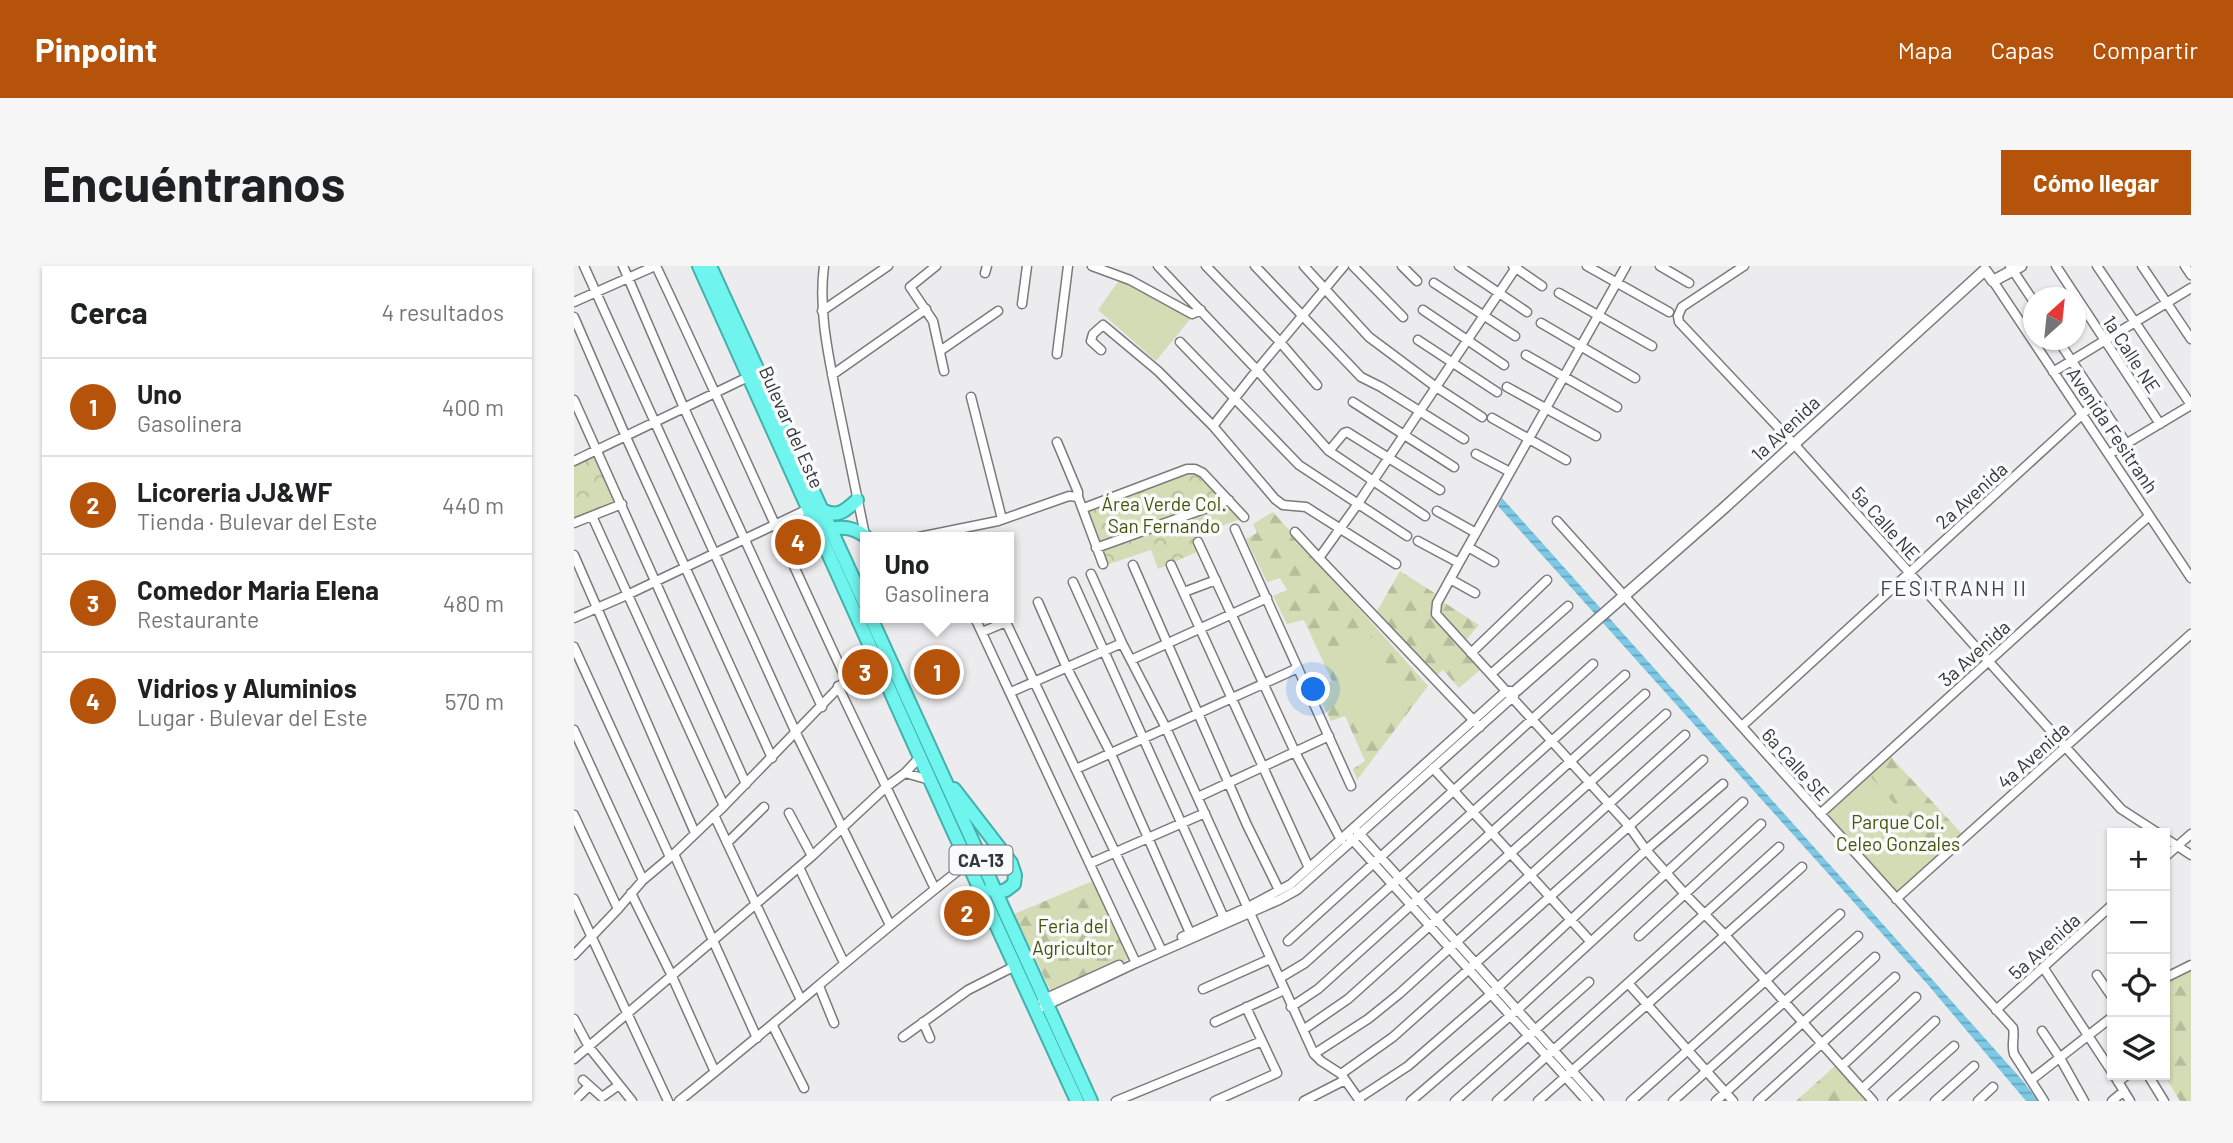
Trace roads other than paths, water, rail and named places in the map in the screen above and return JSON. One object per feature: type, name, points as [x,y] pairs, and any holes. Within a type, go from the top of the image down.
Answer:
[{"type":"highway","name":"Bulevar del Este","points":[[699,266],[808,509],[827,534],[860,595]]},
{"type":"highway","name":"Bulevar del Este","points":[[710,266],[822,510],[827,534],[860,619]]},
{"type":"highway","points":[[827,534],[857,500]]},
{"type":"highway","points":[[822,510],[831,515],[842,514]]},
{"type":"highway","points":[[827,534],[841,526],[860,533]]},
{"type":"highway","name":"Bulevar del Este","points":[[862,623],[1015,966],[1040,1005],[1091,1101]]},
{"type":"highway","name":"Bulevar del Este","points":[[873,623],[996,893],[1077,1101]]},
{"type":"highway","points":[[939,769],[1011,863],[1015,875],[1014,884],[996,893],[984,881],[962,835],[950,824]]},
{"type":"street","points":[[584,266],[796,733],[890,925]]},
{"type":"street","points":[[623,266],[684,408],[822,706]]},
{"type":"street","points":[[574,302],[656,266],[846,679]]},
{"type":"street","points":[[824,266],[822,311],[864,532]]},
{"type":"street","points":[[822,311],[888,266]]},
{"type":"street","points":[[936,266],[910,286],[933,321],[944,371]]},
{"type":"street","points":[[1021,304],[1027,266]]},
{"type":"street","points":[[1057,354],[1068,266]]},
{"type":"street","points":[[1092,266],[1108,268],[1192,314],[1201,310]]},
{"type":"street","points":[[1158,266],[1329,451],[1425,516]]},
{"type":"street","points":[[1206,266],[1280,342],[1317,385]]},
{"type":"street","points":[[1255,266],[1361,377],[1464,439]]},
{"type":"street","points":[[1304,266],[1369,337],[1482,417]]},
{"type":"street","points":[[1213,426],[1256,370],[1344,266]]},
{"type":"street","points":[[1353,266],[1403,317]]},
{"type":"street","points":[[1402,266],[1417,281]]},
{"type":"street","points":[[1459,266],[1527,312]]},
{"type":"street","points":[[1587,266],[1669,312]]},
{"type":"street","points":[[1626,266],[1450,579],[1437,603],[1436,614],[1512,693],[1629,826],[1646,850],[1873,1101]]},
{"type":"street","points":[[1660,266],[1689,283]]},
{"type":"street","name":"5a Calle NE","points":[[1744,266],[1682,307],[1678,316],[1679,322],[1794,444],[2064,748],[2121,809],[2150,828]]},
{"type":"street","name":"1a Calle NE","points":[[2056,266],[2160,424]]},
{"type":"street","points":[[2097,266],[2191,405],[2109,453]]},
{"type":"street","points":[[2142,266],[2191,339]]},
{"type":"street","points":[[2185,266],[2191,275]]},
{"type":"street","points":[[1319,558],[1515,267],[1542,286]]},
{"type":"street","name":"Avenida Fesitranh","points":[[1983,268],[2191,578]]},
{"type":"street","name":"1a Avenida","points":[[1512,693],[1724,508],[1983,268]]},
{"type":"street","points":[[1993,281],[2014,268],[2025,287]]},
{"type":"street","points":[[1434,283],[1515,336]]},
{"type":"street","points":[[2053,372],[2191,288]]},
{"type":"street","points":[[1559,293],[1652,346]]},
{"type":"street","points":[[832,375],[926,309]]},
{"type":"street","points":[[1423,310],[1504,365]]},
{"type":"street","points":[[940,351],[998,311]]},
{"type":"street","points":[[574,317],[772,758]]},
{"type":"street","points":[[1541,323],[1635,378]]},
{"type":"street","points":[[1101,350],[1091,341],[1093,334],[1103,326],[1158,371],[1213,426],[1275,499],[1283,505],[1306,507],[1396,564]]},
{"type":"street","points":[[1418,340],[1497,392]]},
{"type":"street","points":[[1180,342],[1299,465],[1407,536]]},
{"type":"street","points":[[2065,350],[2126,443]]},
{"type":"street","points":[[1526,355],[1617,407]]},
{"type":"street","points":[[574,461],[748,377]]},
{"type":"street","points":[[1507,387],[1596,436]]},
{"type":"street","points":[[971,397],[1002,519]]},
{"type":"street","points":[[574,400],[746,784]]},
{"type":"street","name":"2a Avenida","points":[[1742,726],[2098,400]]},
{"type":"street","points":[[1353,402],[1454,467]]},
{"type":"street","points":[[1492,418],[1566,460]]},
{"type":"street","points":[[1329,451],[1347,432],[1440,490]]},
{"type":"street","points":[[1057,442],[1103,564]]},
{"type":"street","points":[[1476,454],[1510,472]]},
{"type":"street","points":[[1084,508],[1195,468],[1203,473],[1244,517]]},
{"type":"street","points":[[942,532],[1002,519],[1060,497],[1078,497]]},
{"type":"street","points":[[1096,548],[1229,500]]},
{"type":"street","points":[[574,523],[622,504]]},
{"type":"street","points":[[574,618],[808,509]]},
{"type":"street","points":[[1437,511],[1476,533]]},
{"type":"street","points":[[592,516],[724,806]]},
{"type":"street","name":"3a Avenida","points":[[1820,814],[2149,516]]},
{"type":"street","name":"6a Calle SE","points":[[1557,521],[2013,1028],[2011,1046],[2014,1054],[2044,1101]]},
{"type":"street","points":[[1235,529],[1351,786]]},
{"type":"street","points":[[1295,532],[1477,723]]},
{"type":"street","points":[[1418,541],[1459,563]]},
{"type":"street","points":[[1198,542],[1295,752],[1351,835],[1569,1075],[1599,1101]]},
{"type":"street","points":[[1468,547],[1494,562]]},
{"type":"street","points":[[574,555],[695,834]]},
{"type":"street","points":[[1133,565],[1247,825],[1279,890]]},
{"type":"street","points":[[1171,565],[1309,868]]},
{"type":"street","points":[[1091,574],[1122,643],[1166,728],[1314,1054],[1343,1077],[1360,1100],[1408,1066],[1494,991],[1646,850],[1723,783]]},
{"type":"street","points":[[1450,579],[1475,593]]},
{"type":"street","points":[[1184,592],[1216,580]]},
{"type":"street","points":[[1472,653],[1547,580]]},
{"type":"street","points":[[1073,582],[1224,918]]},
{"type":"street","points":[[1131,660],[1267,598]]},
{"type":"street","points":[[1038,602],[1066,666],[1111,754],[1190,933]]},
{"type":"street","points":[[1491,674],[1568,606]]},
{"type":"street","points":[[878,623],[880,638]]},
{"type":"street","points":[[978,623],[1135,961]]},
{"type":"street","points":[[982,632],[999,623]]},
{"type":"street","points":[[1006,623],[1160,947]]},
{"type":"street","name":"4a Avenida","points":[[1896,899],[2191,634]]},
{"type":"street","points":[[1011,692],[1122,643]]},
{"type":"street","points":[[574,647],[713,939],[757,1038]]},
{"type":"street","points":[[574,956],[631,892],[714,816],[873,652]]},
{"type":"street","points":[[1288,941],[1593,664]]},
{"type":"street","points":[[1076,769],[1298,668]]},
{"type":"street","points":[[1280,978],[1305,963],[1625,675]]},
{"type":"street","points":[[838,686],[935,889]]},
{"type":"street","points":[[1135,961],[1224,918],[1279,900],[1297,890],[1351,835],[1512,693]]},
{"type":"street","points":[[1291,1007],[1318,989],[1645,694]]},
{"type":"street","points":[[1303,1030],[1348,999],[1666,714]]},
{"type":"street","points":[[1040,1005],[1249,910],[1309,868],[1433,768],[1477,723]]},
{"type":"street","points":[[574,730],[643,880]]},
{"type":"street","points":[[1314,1054],[1368,1019],[1399,994],[1685,735]]},
{"type":"street","points":[[1198,797],[1329,736]]},
{"type":"street","points":[[574,1059],[799,867],[920,757]]},
{"type":"street","points":[[1304,1101],[1343,1077],[1393,1037],[1703,760]]},
{"type":"street","points":[[1433,768],[1591,942]]},
{"type":"street","points":[[905,773],[930,780]]},
{"type":"street","points":[[1411,1101],[1514,1012],[1743,802]]},
{"type":"street","points":[[727,843],[764,807]]},
{"type":"street","points":[[789,813],[811,856]]},
{"type":"street","points":[[1091,863],[1205,813]]},
{"type":"street","points":[[574,815],[618,909]]},
{"type":"street","points":[[714,816],[801,1000]]},
{"type":"street","points":[[1639,936],[1761,824]]},
{"type":"street","points":[[2170,853],[2191,834]]},
{"type":"street","points":[[2170,841],[2191,855]]},
{"type":"street","points":[[1497,1101],[1779,846]]},
{"type":"street","points":[[679,1101],[773,1026],[844,962],[968,863]]},
{"type":"street","points":[[799,867],[844,962]]},
{"type":"street","points":[[1538,1101],[1802,867]]},
{"type":"street","points":[[631,892],[715,1072]]},
{"type":"street","points":[[574,899],[668,1101]]},
{"type":"street","name":"5a Avenida","points":[[1996,1010],[2107,909]]},
{"type":"street","points":[[1631,1101],[1840,914]]},
{"type":"street","points":[[1673,1101],[1857,936]]},
{"type":"street","points":[[1716,1101],[1875,957]]},
{"type":"street","points":[[1203,989],[1270,959]]},
{"type":"street","points":[[2170,976],[2191,965]]},
{"type":"street","points":[[903,1037],[968,990],[1015,966]]},
{"type":"street","points":[[2043,967],[2107,1063]]},
{"type":"street","points":[[2097,975],[2107,990]]},
{"type":"street","points":[[1758,1101],[1895,977]]},
{"type":"street","points":[[1455,1101],[1589,982]]},
{"type":"street","points":[[1628,983],[1733,1101]]},
{"type":"street","points":[[819,986],[834,1023]]},
{"type":"street","points":[[1215,1022],[1284,990]]},
{"type":"street","points":[[1842,1066],[1916,997]]},
{"type":"street","points":[[1214,1101],[1277,1073],[1246,1007]]},
{"type":"street","points":[[574,1019],[589,1046],[632,1101]]},
{"type":"street","points":[[1863,1089],[1935,1021]]},
{"type":"street","points":[[2031,1080],[2107,1021]]},
{"type":"street","points":[[923,1022],[930,1038]]},
{"type":"street","points":[[773,1026],[804,1088]]},
{"type":"street","points":[[2042,1031],[2084,1101]]},
{"type":"street","points":[[1116,1101],[1262,1041]]},
{"type":"street","points":[[1892,1101],[1954,1046]]},
{"type":"street","points":[[1936,1101],[1974,1066]]},
{"type":"street","points":[[1569,1075],[1587,1101]]},
{"type":"street","points":[[2117,1080],[2130,1101]]},
{"type":"street","points":[[2151,1080],[2164,1101]]},
{"type":"street","points":[[574,1101],[586,1083],[604,1099],[619,1084]]},
{"type":"street","points":[[1978,1101],[1993,1087]]},
{"type":"street","points":[[2112,1101],[2124,1091]]},
{"type":"water","points":[[1502,498],[2038,1101],[2026,1101],[1929,986],[1498,506]]},
{"type":"place","name":"Vidrios y Aluminios","points":[[798,542]]},
{"type":"place","name":"Comedor Maria Elena","points":[[865,672]]},
{"type":"place","name":"Uno","points":[[937,672]]},
{"type":"place","name":"Licoreria JJ&WF","points":[[967,913]]},
{"type":"district","name":"FESITRANH II","points":[[1954,587]]},
{"type":"park label","name":"Área Verde Col. San Fernando","points":[[1164,514]]},
{"type":"park label","name":"Parque Col. Celeo Gonzales","points":[[1898,832]]},
{"type":"park label","name":"Feria del Agricultor","points":[[1073,936]]}]
